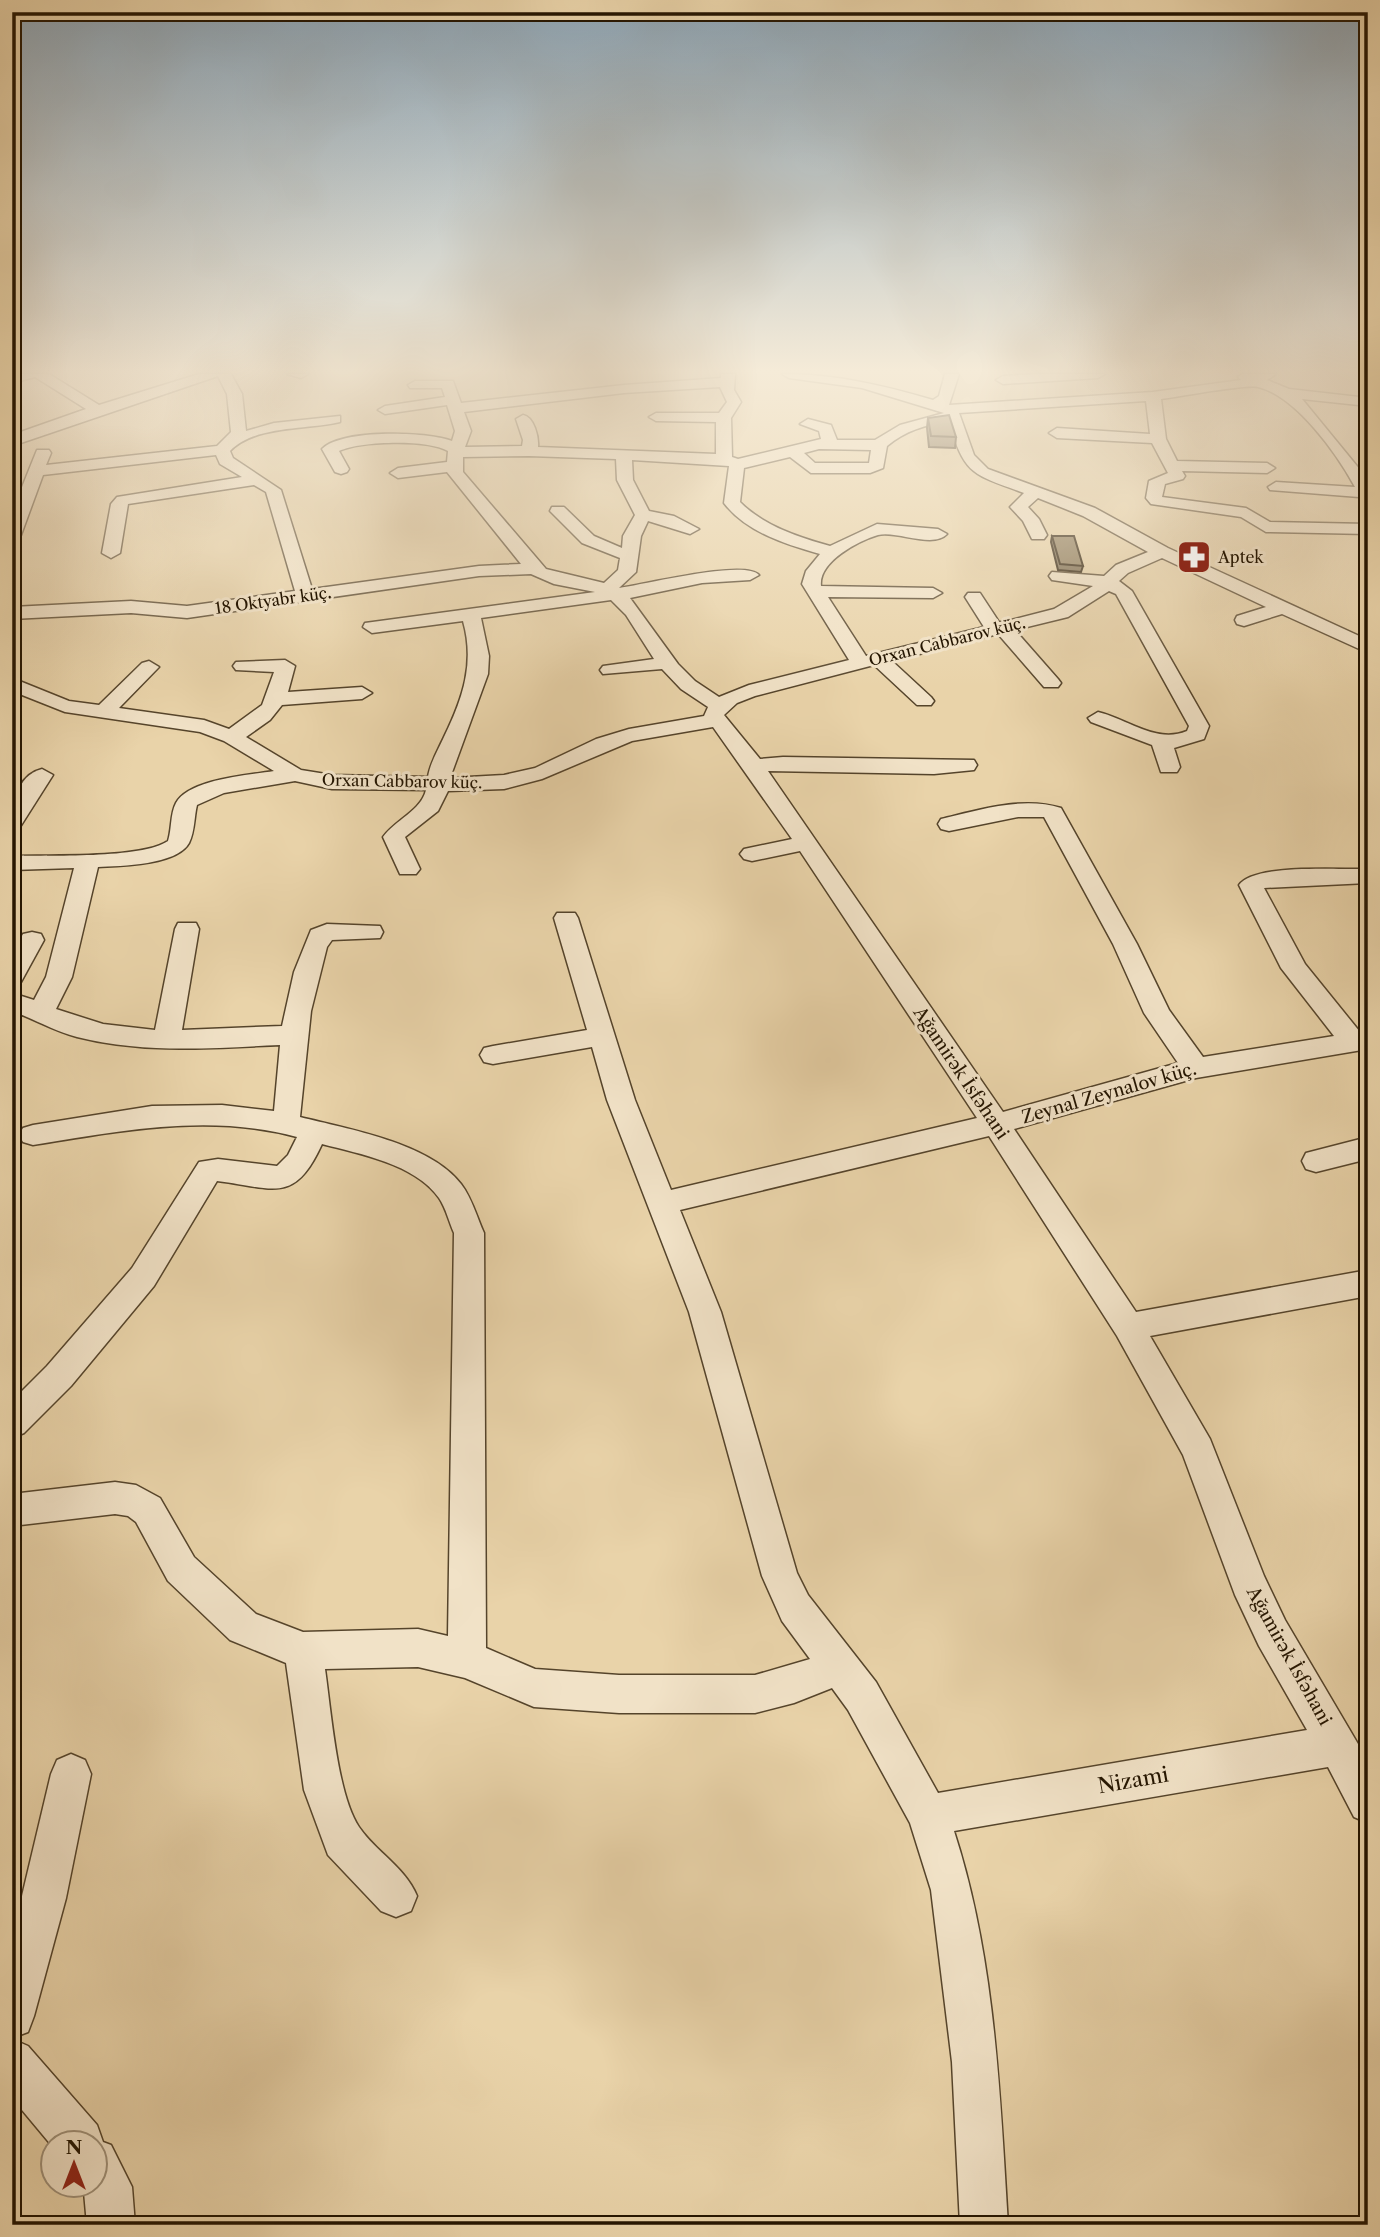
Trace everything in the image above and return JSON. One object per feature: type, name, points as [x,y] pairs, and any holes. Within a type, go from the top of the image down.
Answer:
[{"type":"street","points":[[12,535],[35,478]]},
{"type":"street","points":[[254,478],[274,490],[305,596]]},
{"type":"street","points":[[461,478],[533,569],[554,578],[610,591]]},
{"type":"street","points":[[625,478],[643,515]]},
{"type":"street","points":[[730,478],[731,496],[738,510],[778,534],[832,552]]},
{"type":"street","points":[[1000,478],[1089,512],[1162,552],[1368,647]]},
{"type":"street","points":[[1170,478],[1155,484],[1154,498],[1161,503],[1239,511],[1253,516],[1266,527],[1368,529]]},
{"type":"street","points":[[1355,478],[1367,494]]},
{"type":"street","points":[[111,553],[119,504],[123,500],[257,480]]},
{"type":"street","points":[[1276,487],[1367,494]]},
{"type":"street","points":[[1034,493],[1018,507],[1028,515],[1038,535]]},
{"type":"street","points":[[558,511],[580,535],[606,549],[627,554]]},
{"type":"street","points":[[1126,531],[1132,526],[1130,513]]},
{"type":"street","points":[[643,515],[668,520],[691,529]]},
{"type":"street","points":[[610,591],[624,578],[627,554],[635,527],[643,515]]},
{"type":"street","points":[[924,701],[869,660],[817,592],[811,579],[832,552],[877,530],[938,534]]},
{"type":"street","name":"Orxan Cabbarov küç.","points":[[12,684],[65,706],[178,721],[231,737],[295,775],[331,782],[477,785],[542,773],[603,743],[718,713],[772,684],[1061,613],[1087,600],[1122,569],[1162,552]]},
{"type":"street","name":"18 Oktyabr küç.","points":[[12,613],[131,607],[187,612],[479,571],[533,569]]},
{"type":"street","points":[[372,627],[702,578],[750,575]]},
{"type":"street","points":[[1058,576],[1107,582],[1123,591],[1199,726],[1197,735],[1185,741],[1162,743],[1098,718]]},
{"type":"street","points":[[817,592],[859,590],[933,593]]},
{"type":"street","name":"Ağamirək İsfəhani","points":[[610,591],[631,609],[665,663],[689,689],[718,713],[996,1124],[1128,1327],[1198,1450],[1239,1561],[1272,1633],[1338,1745],[1368,1803]]},
{"type":"street","points":[[974,597],[998,628],[1051,684]]},
{"type":"street","points":[[1244,620],[1285,607]]},
{"type":"street","points":[[408,869],[394,837],[399,829],[434,801],[442,763],[473,701],[478,680],[479,651],[470,614]]},
{"type":"street","points":[[610,670],[665,663]]},
{"type":"street","points":[[231,737],[265,715],[278,699],[285,666],[243,666]]},
{"type":"street","points":[[104,711],[149,667]]},
{"type":"street","points":[[278,699],[362,693]]},
{"type":"street","points":[[1162,743],[1169,767]]},
{"type":"street","points":[[754,766],[783,763],[934,768],[966,765]]},
{"type":"street","points":[[12,822],[24,799],[42,775]]},
{"type":"street","points":[[12,863],[88,860],[167,851],[178,842],[187,803],[195,795],[210,789],[295,775]]},
{"type":"street","points":[[949,824],[1030,809],[1045,808],[1053,813],[1125,944],[1157,1013],[1196,1068]]},
{"type":"street","points":[[752,854],[806,843]]},
{"type":"street","points":[[41,1012],[59,977],[88,860]]},
{"type":"street","name":"Zeynal Zeynalov küç.","points":[[1360,1041],[1294,968],[1251,885],[1264,878],[1368,877]]},
{"type":"street","points":[[566,918],[621,1100],[705,1312],[780,1576],[795,1608],[862,1696],[928,1815],[952,1890],[975,2062],[984,2225]]},
{"type":"street","points":[[167,1038],[187,929]]},
{"type":"street","points":[[284,1123],[290,1101],[294,1035],[309,961],[320,936],[327,932],[372,932]]},
{"type":"street","points":[[12,976],[32,940]]},
{"type":"street","points":[[12,1002],[77,1027],[167,1038],[294,1035]]},
{"type":"street","points":[[493,1055],[602,1036]]},
{"type":"street","name":"Zeynal Zeynalov küç.","points":[[663,1203],[996,1124],[1196,1068],[1360,1041]]},
{"type":"street","points":[[33,1135],[152,1116],[222,1115],[284,1123],[370,1146],[429,1170],[451,1192],[469,1233],[467,1658]]},
{"type":"street","points":[[12,1423],[59,1376],[143,1277],[209,1170],[271,1179],[283,1177],[291,1172],[314,1132]]},
{"type":"street","points":[[1315,1161],[1368,1148]]},
{"type":"street","points":[[1128,1327],[1368,1283]]},
{"type":"street","points":[[12,1510],[115,1498],[136,1501],[148,1510],[181,1569],[243,1627],[303,1651],[418,1648],[467,1658],[534,1688],[619,1694],[755,1694],[794,1684],[840,1666]]},
{"type":"street","points":[[303,1651],[324,1790],[342,1840],[396,1896]]},
{"type":"street","name":"Nizami","points":[[928,1815],[1338,1745]]},
{"type":"street","points":[[12,2016],[45,1898],[71,1774]]},
{"type":"street","points":[[12,2062],[67,2128]]},
{"type":"street","points":[[108,2187],[111,2225]]},
{"type":"building","points":[[1052,536],[1074,536],[1083,566],[1060,564]]},
{"type":"place","name":"Aptek","points":[[1194,557]]}]
